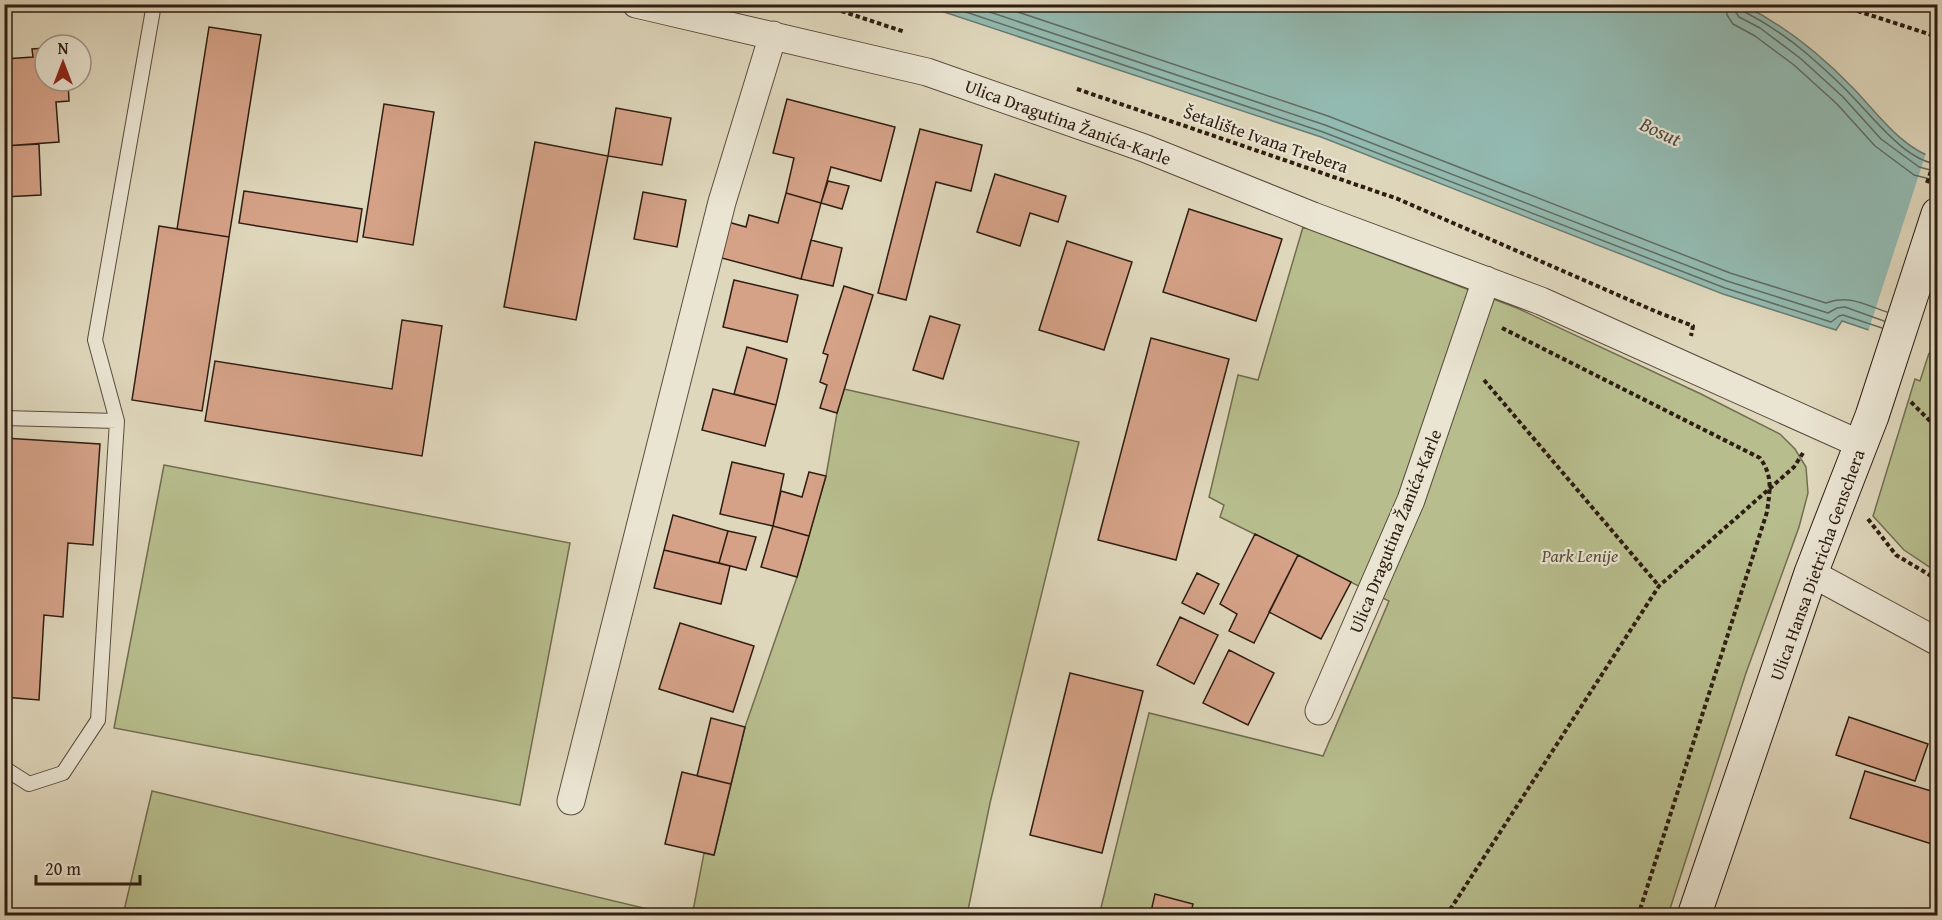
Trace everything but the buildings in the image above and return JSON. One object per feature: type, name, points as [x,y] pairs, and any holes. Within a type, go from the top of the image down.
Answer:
[{"type":"main road","name":"Ulica Hansa Dietricha Genschera","points":[[1694,915],[1811,573],[1862,445],[1896,383],[1938,214]]},
{"type":"street","name":"Ulica Dragutina Žanića-Karle","points":[[636,4],[938,76],[1144,148],[1313,216],[1541,301],[1862,445]]},
{"type":"street","points":[[571,801],[722,202],[772,35]]},
{"type":"street","name":"Ulica Dragutina Žanića-Karle","points":[[1319,711],[1411,500],[1486,280]]},
{"type":"street","points":[[1811,573],[1938,642]]},
{"type":"lane","points":[[4,768],[29,784],[63,773],[98,720],[117,421],[95,340],[154,4]]},
{"type":"lane","points":[[4,418],[117,421]]},
{"type":"path","points":[[820,4],[910,34]]},
{"type":"path","points":[[1836,4],[1938,37]]},
{"type":"path","name":"Šetalište Ivana Trebera","points":[[1068,85],[1398,199],[1693,326]]},
{"type":"path","points":[[1474,314],[1760,458],[1767,469],[1770,488],[1767,512],[1638,915]]},
{"type":"path","points":[[1461,352],[1659,586]]},
{"type":"path","points":[[1896,383],[1931,422],[1938,435]]},
{"type":"path","points":[[1446,915],[1659,586],[1794,467]]},
{"type":"path","points":[[1867,518],[1896,555],[1938,580]]},
{"type":"green space","name":"Park Lenije","points":[[1303,227],[1517,308],[1701,394],[1780,434],[1795,449],[1806,467],[1808,493],[1799,527],[1746,673],[1668,915],[1099,916],[1149,713],[1323,756],[1389,601],[1220,517],[1224,505],[1209,497],[1238,375],[1258,380]]},
{"type":"green space","points":[[1930,350],[1938,353],[1937,572],[1904,550],[1873,516],[1915,379],[1920,381]]},
{"type":"green space","points":[[844,389],[1079,442],[990,803],[967,915],[692,916],[704,853],[714,855],[745,727],[797,577],[826,476],[837,413]]},
{"type":"green space","points":[[164,465],[570,543],[520,805],[114,728]]},
{"type":"green space","points":[[152,791],[669,914],[669,916],[123,915]]},
{"type":"water","name":"Bosut","points":[[923,5],[1743,5],[1773,22],[1815,53],[1841,76],[1902,139],[1924,154],[1937,159],[1937,353],[1842,321],[1836,330],[1723,294],[1321,137]]},
{"type":"pier","points":[[1926,153],[1938,156],[1938,328],[1929,353],[1868,332]]}]
